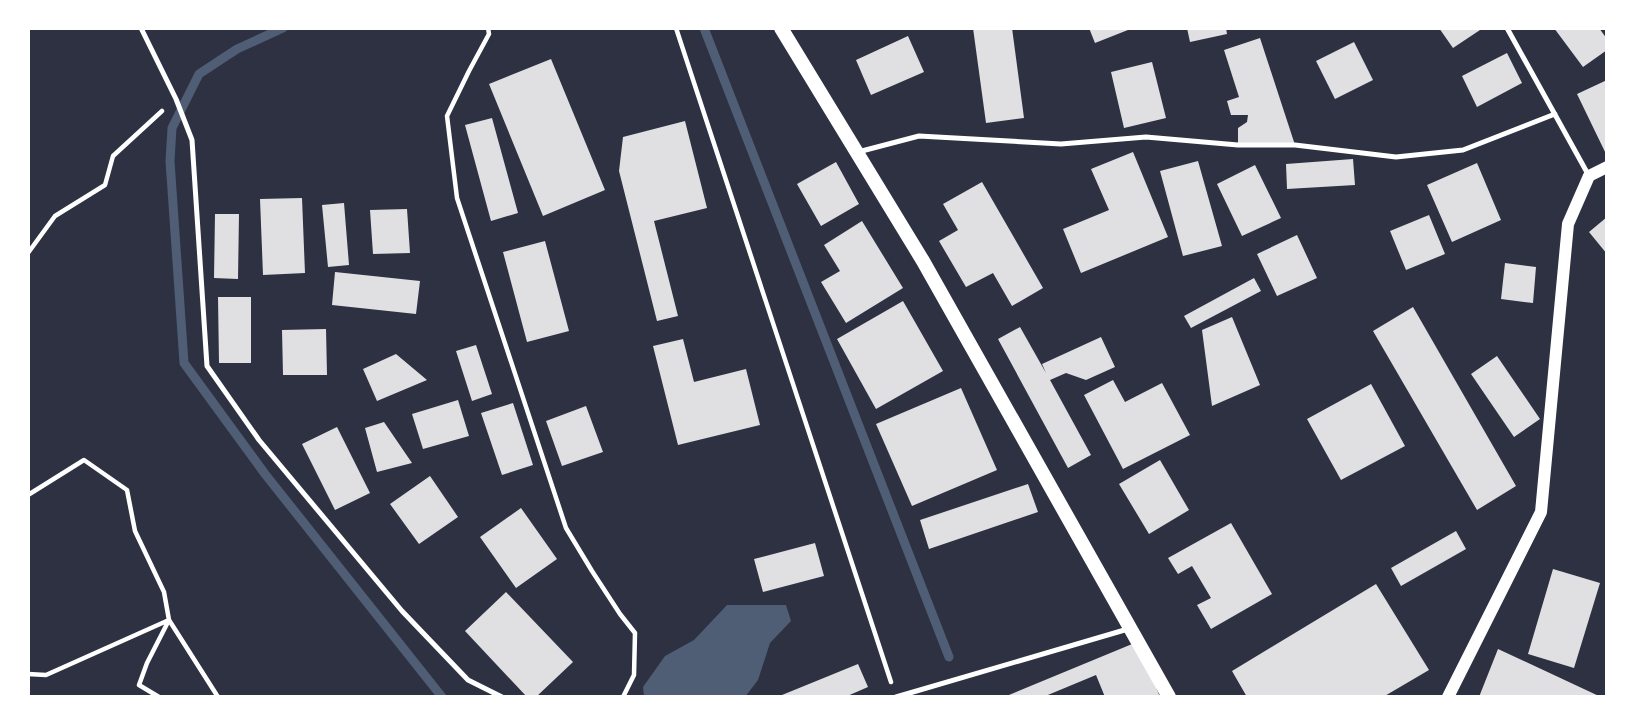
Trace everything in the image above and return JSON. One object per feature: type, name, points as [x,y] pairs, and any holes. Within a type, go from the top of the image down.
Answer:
[{"type":"main road","points":[[781,28],[923,261],[1169,697]]},
{"type":"street","points":[[1448,697],[1541,512],[1568,223],[1589,176],[1607,167]]},
{"type":"lane","points":[[141,28],[176,99],[192,140],[207,366],[259,440],[402,611],[468,680],[502,697]]},
{"type":"lane","points":[[1507,28],[1589,176]]},
{"type":"lane","points":[[856,152],[919,136],[1061,144],[1146,137],[1238,145],[1295,145],[1396,157],[1462,150],[1555,114]]},
{"type":"lane","points":[[896,697],[1131,629]]},
{"type":"path","points":[[488,28],[489,34],[447,116],[457,198],[566,528],[620,614],[635,633],[634,675],[623,697]]},
{"type":"path","points":[[676,28],[891,684]]},
{"type":"path","points":[[28,253],[55,216],[105,186],[113,156],[176,99]]},
{"type":"path","points":[[28,495],[84,460],[127,490],[135,531],[164,592],[169,620],[218,697]]},
{"type":"path","points":[[28,674],[46,675],[169,620]]},
{"type":"path","points":[[159,697],[139,685],[169,620]]},
{"type":"water","points":[[727,605],[786,605],[791,621],[770,643],[758,680],[745,697],[644,697],[643,687],[665,656],[694,640]]},
{"type":"building","points":[[973,28],[1012,28],[1024,118],[986,123]]},
{"type":"building","points":[[1089,28],[1133,28],[1095,43]]},
{"type":"building","points":[[1187,28],[1226,28],[1227,34],[1190,42]]},
{"type":"building","points":[[1439,28],[1483,28],[1453,48]]},
{"type":"building","points":[[1554,28],[1599,28],[1607,39],[1607,50],[1583,67]]},
{"type":"building","points":[[908,36],[924,72],[871,95],[856,60]]},
{"type":"building","points":[[1260,38],[1295,145],[1238,145],[1238,128],[1247,122],[1248,115],[1231,115],[1227,101],[1239,97],[1224,50]]},
{"type":"building","points":[[1354,42],[1373,80],[1335,99],[1316,61]]},
{"type":"building","points":[[1507,53],[1522,83],[1477,107],[1462,76]]},
{"type":"building","points":[[551,59],[605,190],[543,216],[489,84]]},
{"type":"building","points":[[1152,62],[1166,118],[1124,128],[1111,72]]},
{"type":"building","points":[[1607,80],[1607,156],[1577,94]]},
{"type":"building","points":[[492,118],[518,213],[491,221],[465,125]]},
{"type":"building","points":[[685,121],[707,208],[654,221],[678,316],[657,321],[619,171],[623,137]]},
{"type":"building","points":[[1133,152],[1168,237],[1081,273],[1063,229],[1109,210],[1091,169]]},
{"type":"building","points":[[1353,159],[1355,185],[1287,189],[1286,164]]},
{"type":"building","points":[[1198,161],[1222,246],[1183,256],[1160,171]]},
{"type":"building","points":[[836,162],[859,204],[821,226],[797,184]]},
{"type":"building","points":[[1477,163],[1501,220],[1452,242],[1427,185]]},
{"type":"building","points":[[1255,165],[1281,218],[1242,236],[1217,184]]},
{"type":"building","points":[[982,182],[1043,288],[1012,306],[993,273],[966,287],[939,241],[958,230],[943,204]]},
{"type":"building","points":[[302,198],[305,273],[263,275],[260,199]]},
{"type":"building","points":[[344,203],[349,265],[328,267],[322,205]]},
{"type":"building","points":[[407,209],[410,253],[373,254],[370,210]]},
{"type":"building","points":[[215,214],[239,214],[238,279],[214,278]]},
{"type":"building","points":[[1429,215],[1445,254],[1406,270],[1390,231]]},
{"type":"building","points":[[1607,217],[1607,254],[1589,232]]},
{"type":"building","points":[[862,221],[903,288],[846,323],[821,282],[840,271],[824,245]]},
{"type":"building","points":[[1297,235],[1317,278],[1277,296],[1257,254]]},
{"type":"building","points":[[545,241],[569,331],[527,342],[503,252]]},
{"type":"building","points":[[1505,263],[1536,267],[1533,303],[1501,299]]},
{"type":"building","points":[[335,272],[420,281],[416,314],[332,305]]},
{"type":"building","points":[[1254,278],[1261,291],[1191,328],[1184,316]]},
{"type":"building","points":[[218,297],[251,297],[251,363],[219,363]]},
{"type":"building","points":[[903,301],[943,371],[876,409],[837,339]]},
{"type":"building","points":[[1413,307],[1516,486],[1477,510],[1373,331]]},
{"type":"building","points":[[1232,317],[1260,385],[1212,406],[1202,330]]},
{"type":"building","points":[[1020,327],[1046,373],[1042,364],[1101,337],[1115,367],[1086,380],[1066,373],[1050,380],[1091,455],[1068,468],[998,339]]},
{"type":"building","points":[[326,329],[327,375],[283,375],[282,330]]},
{"type":"building","points":[[683,339],[694,382],[746,369],[760,425],[678,445],[653,346]]},
{"type":"building","points":[[476,345],[492,394],[472,401],[456,351]]},
{"type":"building","points":[[396,354],[427,380],[377,401],[363,369]]},
{"type":"building","points":[[1497,356],[1540,419],[1514,437],[1471,374]]},
{"type":"building","points":[[1113,380],[1125,402],[1162,383],[1190,435],[1123,469],[1084,395]]},
{"type":"building","points":[[1371,384],[1405,446],[1341,480],[1307,419]]},
{"type":"building","points":[[961,388],[997,470],[912,506],[876,424]]},
{"type":"building","points":[[458,400],[469,436],[423,449],[412,414]]},
{"type":"building","points":[[513,403],[533,465],[502,475],[481,413]]},
{"type":"building","points":[[586,406],[603,452],[562,466],[546,421]]},
{"type":"building","points":[[384,422],[412,463],[377,472],[365,428]]},
{"type":"building","points":[[337,427],[370,493],[335,510],[302,444]]},
{"type":"building","points":[[1160,460],[1189,510],[1149,534],[1119,484]]},
{"type":"building","points":[[430,476],[458,517],[419,544],[390,504]]},
{"type":"building","points":[[1028,484],[1038,512],[929,549],[920,520]]},
{"type":"building","points":[[521,508],[557,559],[516,588],[480,537]]},
{"type":"building","points":[[1231,523],[1272,594],[1211,629],[1197,605],[1211,598],[1192,566],[1178,574],[1168,558]]},
{"type":"building","points":[[1456,531],[1466,549],[1401,586],[1391,568]]},
{"type":"building","points":[[815,543],[824,576],[763,592],[754,559]]},
{"type":"building","points":[[1553,569],[1600,583],[1574,668],[1528,654]]},
{"type":"building","points":[[1376,584],[1429,670],[1383,697],[1247,697],[1232,671]]},
{"type":"building","points":[[506,592],[573,662],[536,697],[527,697],[465,631]]},
{"type":"building","points":[[1137,642],[1160,697],[1105,697],[1096,675],[1043,697],[1004,697]]},
{"type":"building","points":[[1498,649],[1601,697],[1479,697]]},
{"type":"building","points":[[858,664],[868,687],[845,697],[782,695]]},
{"type":"waterway","points":[[283,28],[237,49],[199,74],[172,128],[170,161],[184,363],[265,474],[442,697]]},
{"type":"waterway","points":[[704,28],[949,657]]}]
